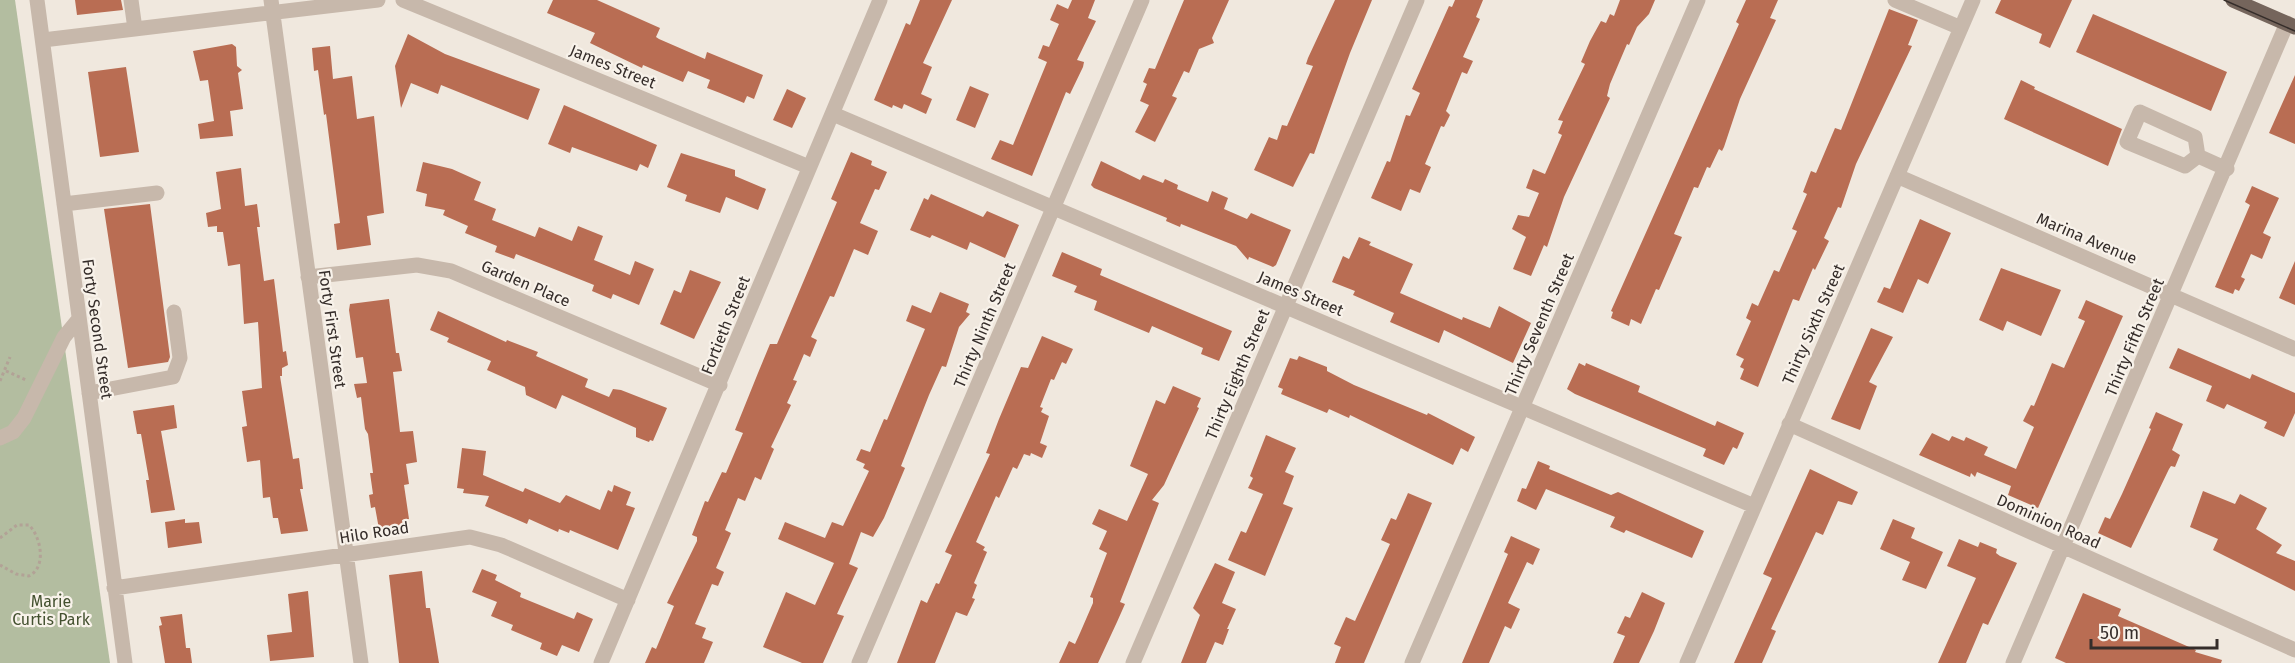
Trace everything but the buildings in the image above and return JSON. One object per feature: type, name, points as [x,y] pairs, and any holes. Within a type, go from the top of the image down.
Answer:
[{"type":"main road","points":[[2233,0],[2291,25]]},
{"type":"street","name":"Forty Second Street","points":[[37,0],[124,663]]},
{"type":"street","points":[[131,0],[135,29]]},
{"type":"street","points":[[43,40],[135,29],[272,7],[378,0]]},
{"type":"street","name":"James Street","points":[[403,0],[809,167]]},
{"type":"street","name":"Fortieth Street","points":[[602,663],[880,0]]},
{"type":"street","name":"Thirty Ninth Street","points":[[859,663],[1142,0]]},
{"type":"street","name":"Thirty Eighth Street","points":[[1133,663],[1417,0]]},
{"type":"street","name":"Thirty Seventh Street","points":[[1412,663],[1698,0]]},
{"type":"street","points":[[1895,0],[1961,28]]},
{"type":"street","name":"Thirty Sixth Street","points":[[1687,663],[1973,0]]},
{"type":"street","name":"Forty First Street","points":[[272,7],[361,663]]},
{"type":"street","name":"Thirty Fifth Street","points":[[2013,663],[2291,25]]},
{"type":"street","points":[[2140,112],[2195,137],[2198,156],[2184,166],[2127,142],[2140,112]]},
{"type":"street","name":"James Street","points":[[833,114],[1755,506]]},
{"type":"street","points":[[2198,156],[2227,169]]},
{"type":"street","name":"Marina Avenue","points":[[1897,176],[2295,349]]},
{"type":"street","points":[[64,204],[157,192]]},
{"type":"street","name":"Garden Place","points":[[308,277],[417,265],[451,271],[720,385]]},
{"type":"street","points":[[89,393],[173,377],[180,358],[174,312]]},
{"type":"street","points":[[0,438],[19,426],[64,337],[78,320]]},
{"type":"street","name":"Dominion Road","points":[[1789,424],[2295,650]]},
{"type":"street","name":"Hilo Road","points":[[114,588],[470,537],[501,544],[628,600]]},
{"type":"path","points":[[0,381],[10,357]]},
{"type":"path","points":[[6,371],[39,386]]},
{"type":"path","points":[[0,538],[17,525],[28,525],[35,533],[40,557],[39,567],[29,576],[16,574],[0,565]]},
{"type":"green space","name":"Marie Curtis Park","points":[[0,0],[15,0],[110,663],[0,663]]},
{"type":"tram line","points":[[2224,0],[2295,31]]}]
